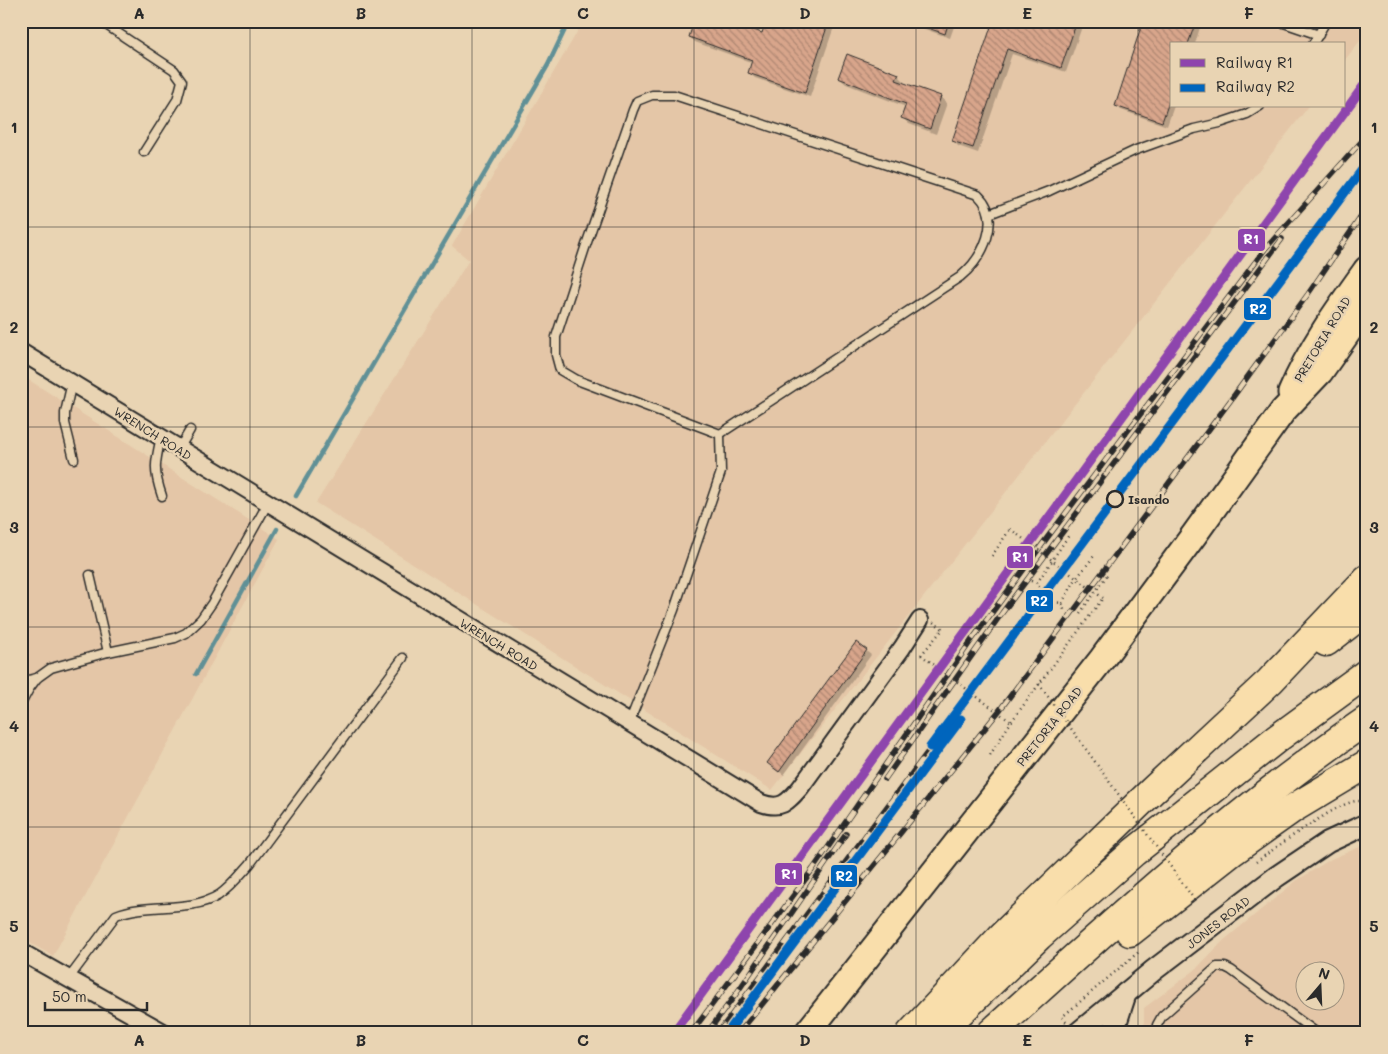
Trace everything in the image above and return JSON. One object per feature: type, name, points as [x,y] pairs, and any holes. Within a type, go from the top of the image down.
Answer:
[{"type":"highway","points":[[911,1033],[1001,937],[1152,791],[1270,681],[1367,579]]},
{"type":"highway","points":[[1270,681],[1367,610]]},
{"type":"highway","points":[[937,1033],[1039,936],[1134,852],[1275,740],[1367,673]]},
{"type":"highway","points":[[991,1033],[1094,939],[1202,846],[1323,750],[1367,720]]},
{"type":"highway","points":[[1094,939],[1126,935],[1241,845],[1292,809],[1367,764]]},
{"type":"main road","name":"PRETORIA ROAD","points":[[1283,411],[1301,368],[1367,269]]},
{"type":"main road","name":"PRETORIA ROAD","points":[[806,1033],[1102,659],[1283,411],[1320,372],[1367,305]]},
{"type":"street","name":"WRENCH ROAD","points":[[21,352],[761,803],[776,807],[790,799],[800,788],[902,648],[920,620]]},
{"type":"street","name":"JONES ROAD","points":[[1078,1033],[1126,993],[1276,877],[1328,842],[1367,824]]},
{"type":"street","points":[[22,955],[69,978],[165,1033]]},
{"type":"street","points":[[1112,1033],[1126,993]]},
{"type":"lane","points":[[100,21],[174,70],[182,81],[177,100],[144,152]]},
{"type":"lane","points":[[1278,21],[1319,34]]},
{"type":"lane","points":[[1313,42],[1326,21]]},
{"type":"lane","points":[[652,95],[674,95],[978,195],[987,207],[989,214],[987,239],[972,268],[720,434],[577,380],[560,370],[556,355],[556,337],[637,101],[652,95]]},
{"type":"lane","points":[[989,214],[1049,192],[1136,150],[1194,129],[1247,114],[1257,108]]},
{"type":"lane","points":[[72,382],[65,414],[65,423],[74,459]]},
{"type":"lane","points":[[179,449],[190,430]]},
{"type":"lane","points":[[628,723],[674,610],[721,472],[720,434]]},
{"type":"lane","points":[[161,437],[155,461],[155,477],[162,496]]},
{"type":"lane","points":[[21,704],[37,678],[51,668],[108,652],[175,638],[186,633],[201,619],[212,603],[268,503]]},
{"type":"lane","points":[[90,575],[108,652]]},
{"type":"lane","points":[[69,978],[116,915],[127,910],[189,905],[218,896],[234,883],[403,658]]},
{"type":"lane","points":[[21,682],[37,678]]},
{"type":"lane","points":[[1156,1033],[1157,1025],[1162,1016],[1217,967],[1231,970],[1317,1033]]},
{"type":"path","points":[[990,755],[1011,722],[1103,598],[1010,529],[992,556]]},
{"type":"path","points":[[1037,583],[1069,535]]},
{"type":"path","points":[[1065,613],[1062,603],[1076,579],[1094,556]]},
{"type":"path","points":[[1080,613],[1108,574]]},
{"type":"path","points":[[1031,581],[1037,583],[1041,592]]},
{"type":"path","points":[[1053,602],[1062,603]]},
{"type":"path","points":[[940,632],[921,655],[1011,722]]},
{"type":"path","points":[[1039,684],[1196,902]]},
{"type":"path","points":[[1320,818],[1337,808],[1356,801],[1361,802],[1367,808]]},
{"type":"shaded area","points":[[582,21],[1367,21],[1367,32],[1346,58],[1346,42],[1170,42],[1170,108],[1307,108],[772,790],[316,503],[469,260],[452,246]]},
{"type":"shaded area","points":[[21,375],[279,539],[53,956],[21,938]]},
{"type":"shaded area","points":[[1367,844],[1367,1033],[1144,1033],[1144,1008],[1195,970],[1223,941],[1296,881],[1331,859]]},
{"type":"building","points":[[694,21],[729,21],[762,33],[766,21],[829,21],[805,93],[748,73],[752,60],[689,37]]},
{"type":"building","points":[[915,21],[949,21],[945,34],[914,23]]},
{"type":"building","points":[[993,21],[1077,21],[1061,68],[1007,49],[973,148],[952,141]]},
{"type":"building","points":[[1143,21],[1196,21],[1189,42],[1170,42],[1170,99],[1162,122],[1115,106]]},
{"type":"building","points":[[847,54],[899,74],[896,80],[941,96],[930,129],[901,118],[906,104],[838,78]]},
{"type":"building","points":[[856,642],[867,650],[779,772],[767,763]]},
{"type":"waterway","points":[[296,496],[548,65],[569,21]]},
{"type":"waterway","points":[[196,674],[277,529]]},
{"type":"railway","points":[[673,1033],[1367,81]]},
{"type":"railway","points":[[691,1033],[813,869],[971,641],[1047,538],[1265,249],[1361,142]]},
{"type":"railway","points":[[718,1033],[1367,163]]},
{"type":"railway","points":[[739,1033],[999,711],[1230,401],[1308,294],[1367,208]]},
{"type":"railway","points":[[885,779],[1002,613],[1282,239]]},
{"type":"railway","points":[[707,1033],[846,834]]},
{"type":"rail line","name":"R1","points":[[673,1033],[1367,81]]},
{"type":"rail line","name":"R2","points":[[930,747],[1367,163]]},
{"type":"rail line","name":"R2","points":[[727,1033],[961,719]]},
{"type":"place","name":"Isando","points":[[1115,499]]}]
